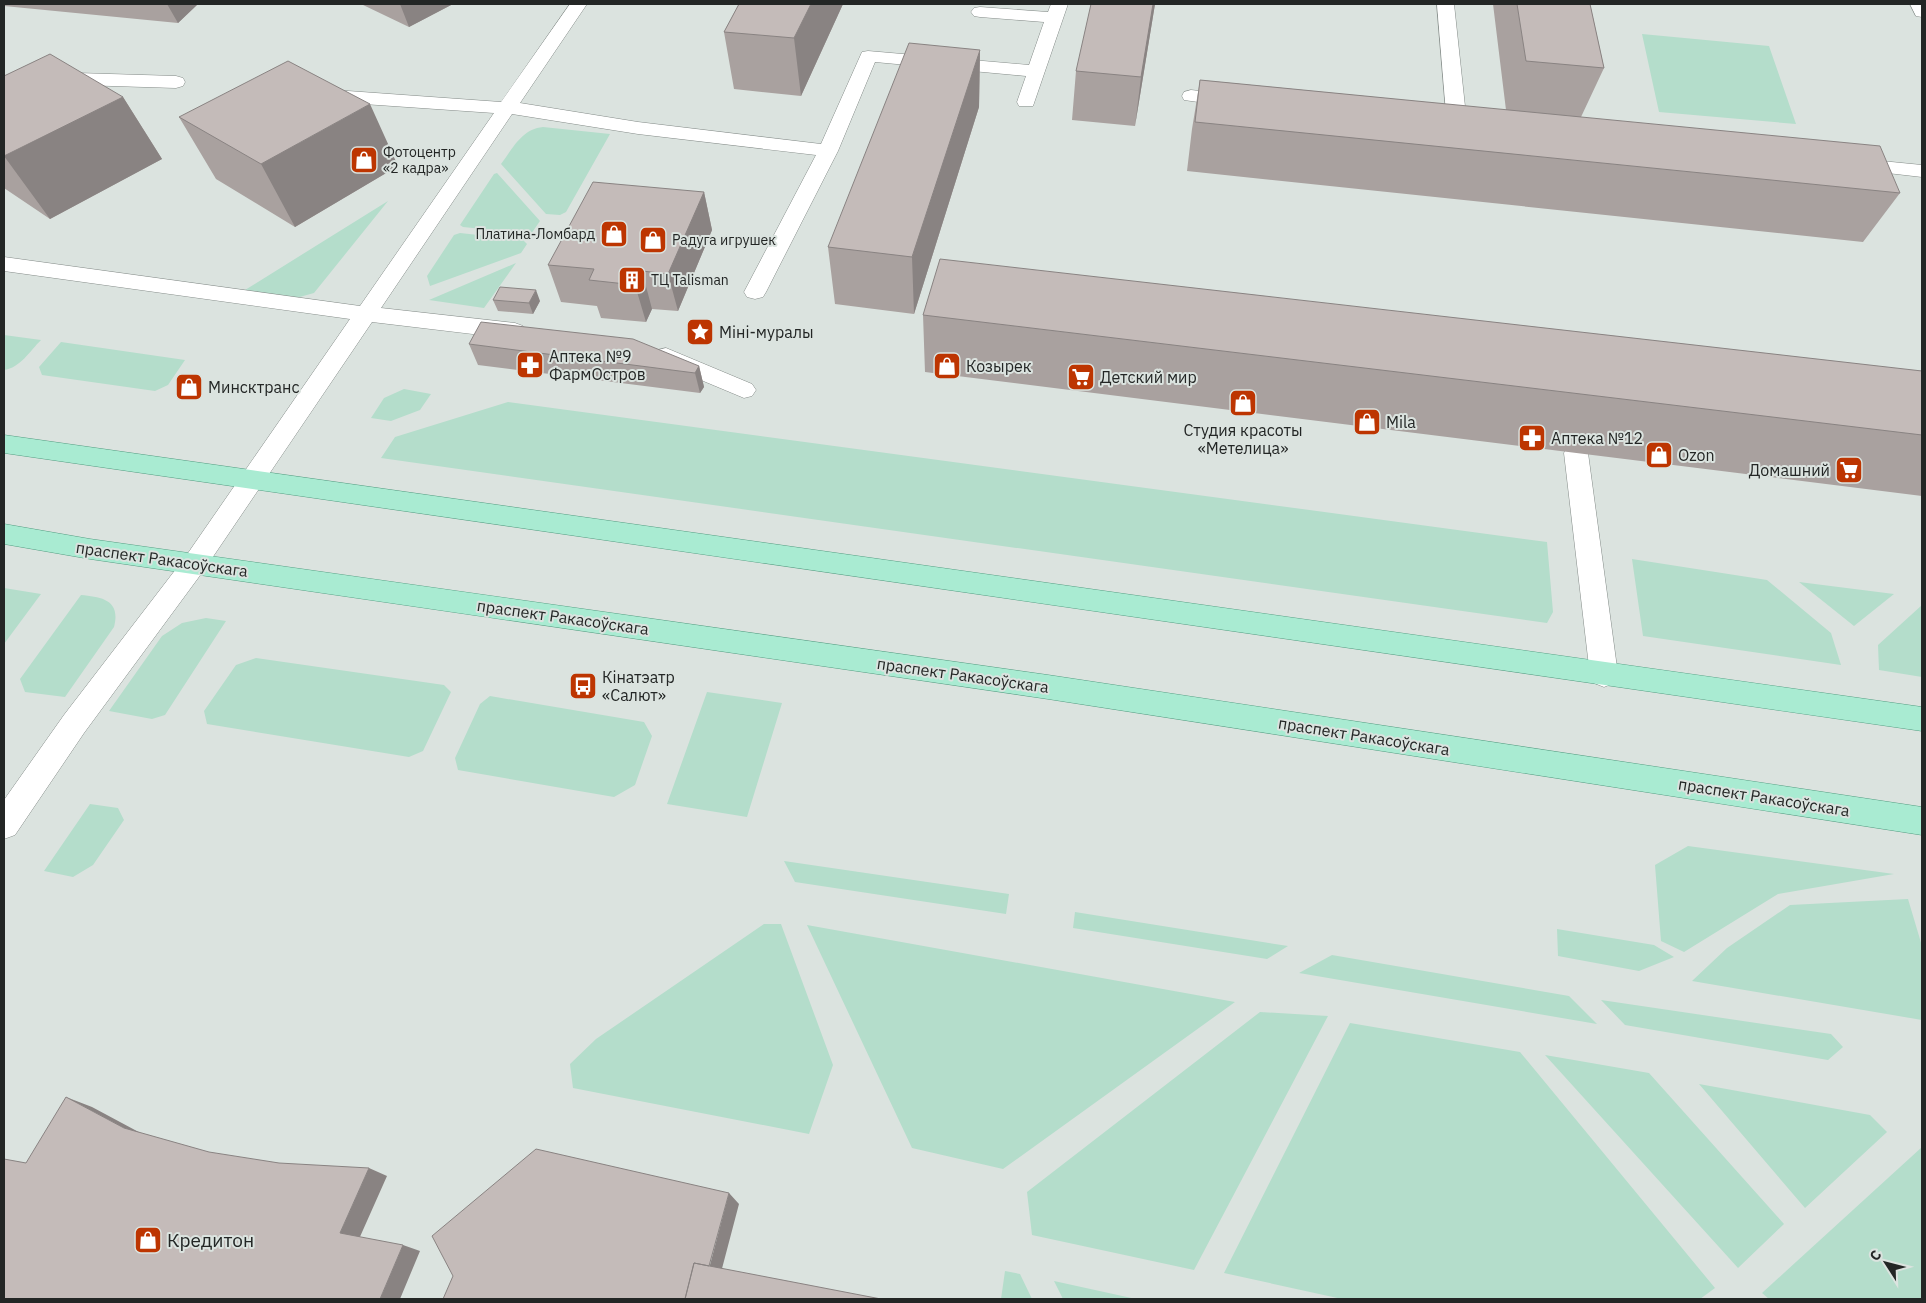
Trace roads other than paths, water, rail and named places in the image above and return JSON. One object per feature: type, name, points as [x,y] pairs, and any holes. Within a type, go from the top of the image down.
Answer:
[{"type":"main road","points":[[4,444],[1604,675],[1922,719]]},
{"type":"main road","name":"праспект Ракасоўскага","points":[[4,534],[1048,687],[1922,821]]},
{"type":"lane","points":[[4,824],[74,724],[195,563],[578,4]]},
{"type":"lane","points":[[1445,4],[1458,125]]},
{"type":"lane","points":[[1918,4],[1922,12]]},
{"type":"lane","points":[[980,12],[1057,11],[1026,102]]},
{"type":"lane","points":[[755,292],[828,151],[868,56],[1035,71]]},
{"type":"lane","points":[[4,109],[44,78],[176,82]]},
{"type":"lane","points":[[305,94],[507,108],[638,128],[828,151]]},
{"type":"lane","points":[[1191,96],[1250,102]]},
{"type":"lane","points":[[1438,122],[1477,127]]},
{"type":"lane","points":[[1829,162],[1922,171]]},
{"type":"lane","points":[[4,264],[468,329],[535,333]]},
{"type":"lane","points":[[645,348],[744,390]]},
{"type":"lane","points":[[1576,453],[1604,675]]},
{"type":"place","name":"Фотоцентр «2 кадра»","points":[[364,160]]},
{"type":"place","name":"Платина-Ломбард","points":[[614,234]]},
{"type":"place","name":"Радуга игрушек","points":[[653,240]]},
{"type":"place","name":"ТЦ Talisman","points":[[632,280]]},
{"type":"place","name":"Міні-муралы","points":[[700,332]]},
{"type":"place","name":"Аптека №9 ФармОстров","points":[[530,365]]},
{"type":"place","name":"Козырек","points":[[947,366]]},
{"type":"place","name":"Детский мир","points":[[1081,377]]},
{"type":"place","name":"Минсктранс","points":[[189,387]]},
{"type":"place","name":"Студия красоты «Метелица»","points":[[1243,403]]},
{"type":"place","name":"Mila","points":[[1367,422]]},
{"type":"place","name":"Аптека №12","points":[[1532,438]]},
{"type":"place","name":"Ozon","points":[[1659,455]]},
{"type":"place","name":"Домашний","points":[[1849,470]]},
{"type":"place","name":"Кінатэатр «Салют»","points":[[583,686]]},
{"type":"place","name":"Кредитон","points":[[148,1240]]}]
